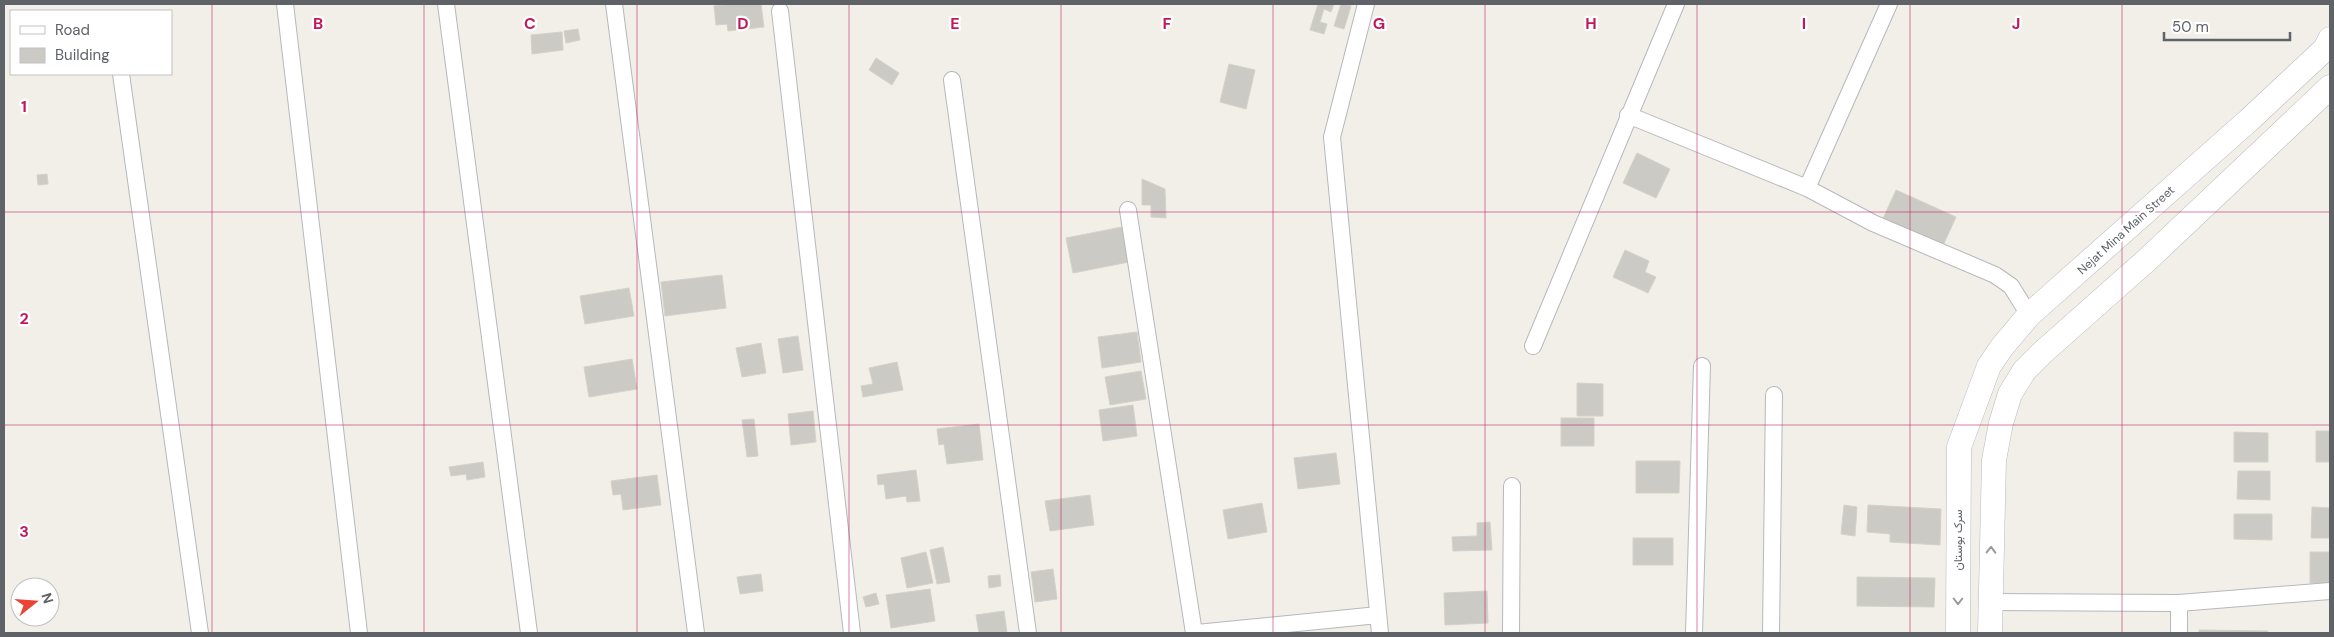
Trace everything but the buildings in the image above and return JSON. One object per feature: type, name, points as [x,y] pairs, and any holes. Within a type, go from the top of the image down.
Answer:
[{"type":"street","points":[[285,4],[359,633]]},
{"type":"street","points":[[446,4],[529,633]]},
{"type":"street","points":[[614,4],[696,633]]},
{"type":"street","points":[[1366,4],[1332,137],[1380,633]]},
{"type":"street","points":[[1533,346],[1676,4]]},
{"type":"street","points":[[1807,188],[1889,4]]},
{"type":"street","points":[[780,12],[852,633]]},
{"type":"street","name":"Nejat Mina Main Street","points":[[1959,447],[1989,366],[2029,315],[2249,120],[2325,48],[2330,39]]},
{"type":"street","points":[[120,75],[200,633]]},
{"type":"street","points":[[952,80],[1028,633]]},
{"type":"street","points":[[1990,633],[1994,460],[2001,423],[2010,394],[2024,371],[2148,259],[2330,88]]},
{"type":"street","points":[[1628,115],[1807,188],[1873,223],[1995,275],[2011,286],[2029,315]]},
{"type":"street","points":[[1128,210],[1195,633],[1378,615]]},
{"type":"street","points":[[1694,633],[1702,366]]},
{"type":"street","points":[[1770,633],[1774,395]]},
{"type":"street","points":[[1959,447],[1994,460]]},
{"type":"street","name":"سرک بوستان","points":[[1958,633],[1959,447]]},
{"type":"street","points":[[1511,633],[1512,486]]},
{"type":"street","points":[[1990,602],[2179,603],[2330,590]]},
{"type":"street","points":[[2179,603],[2179,633]]}]
